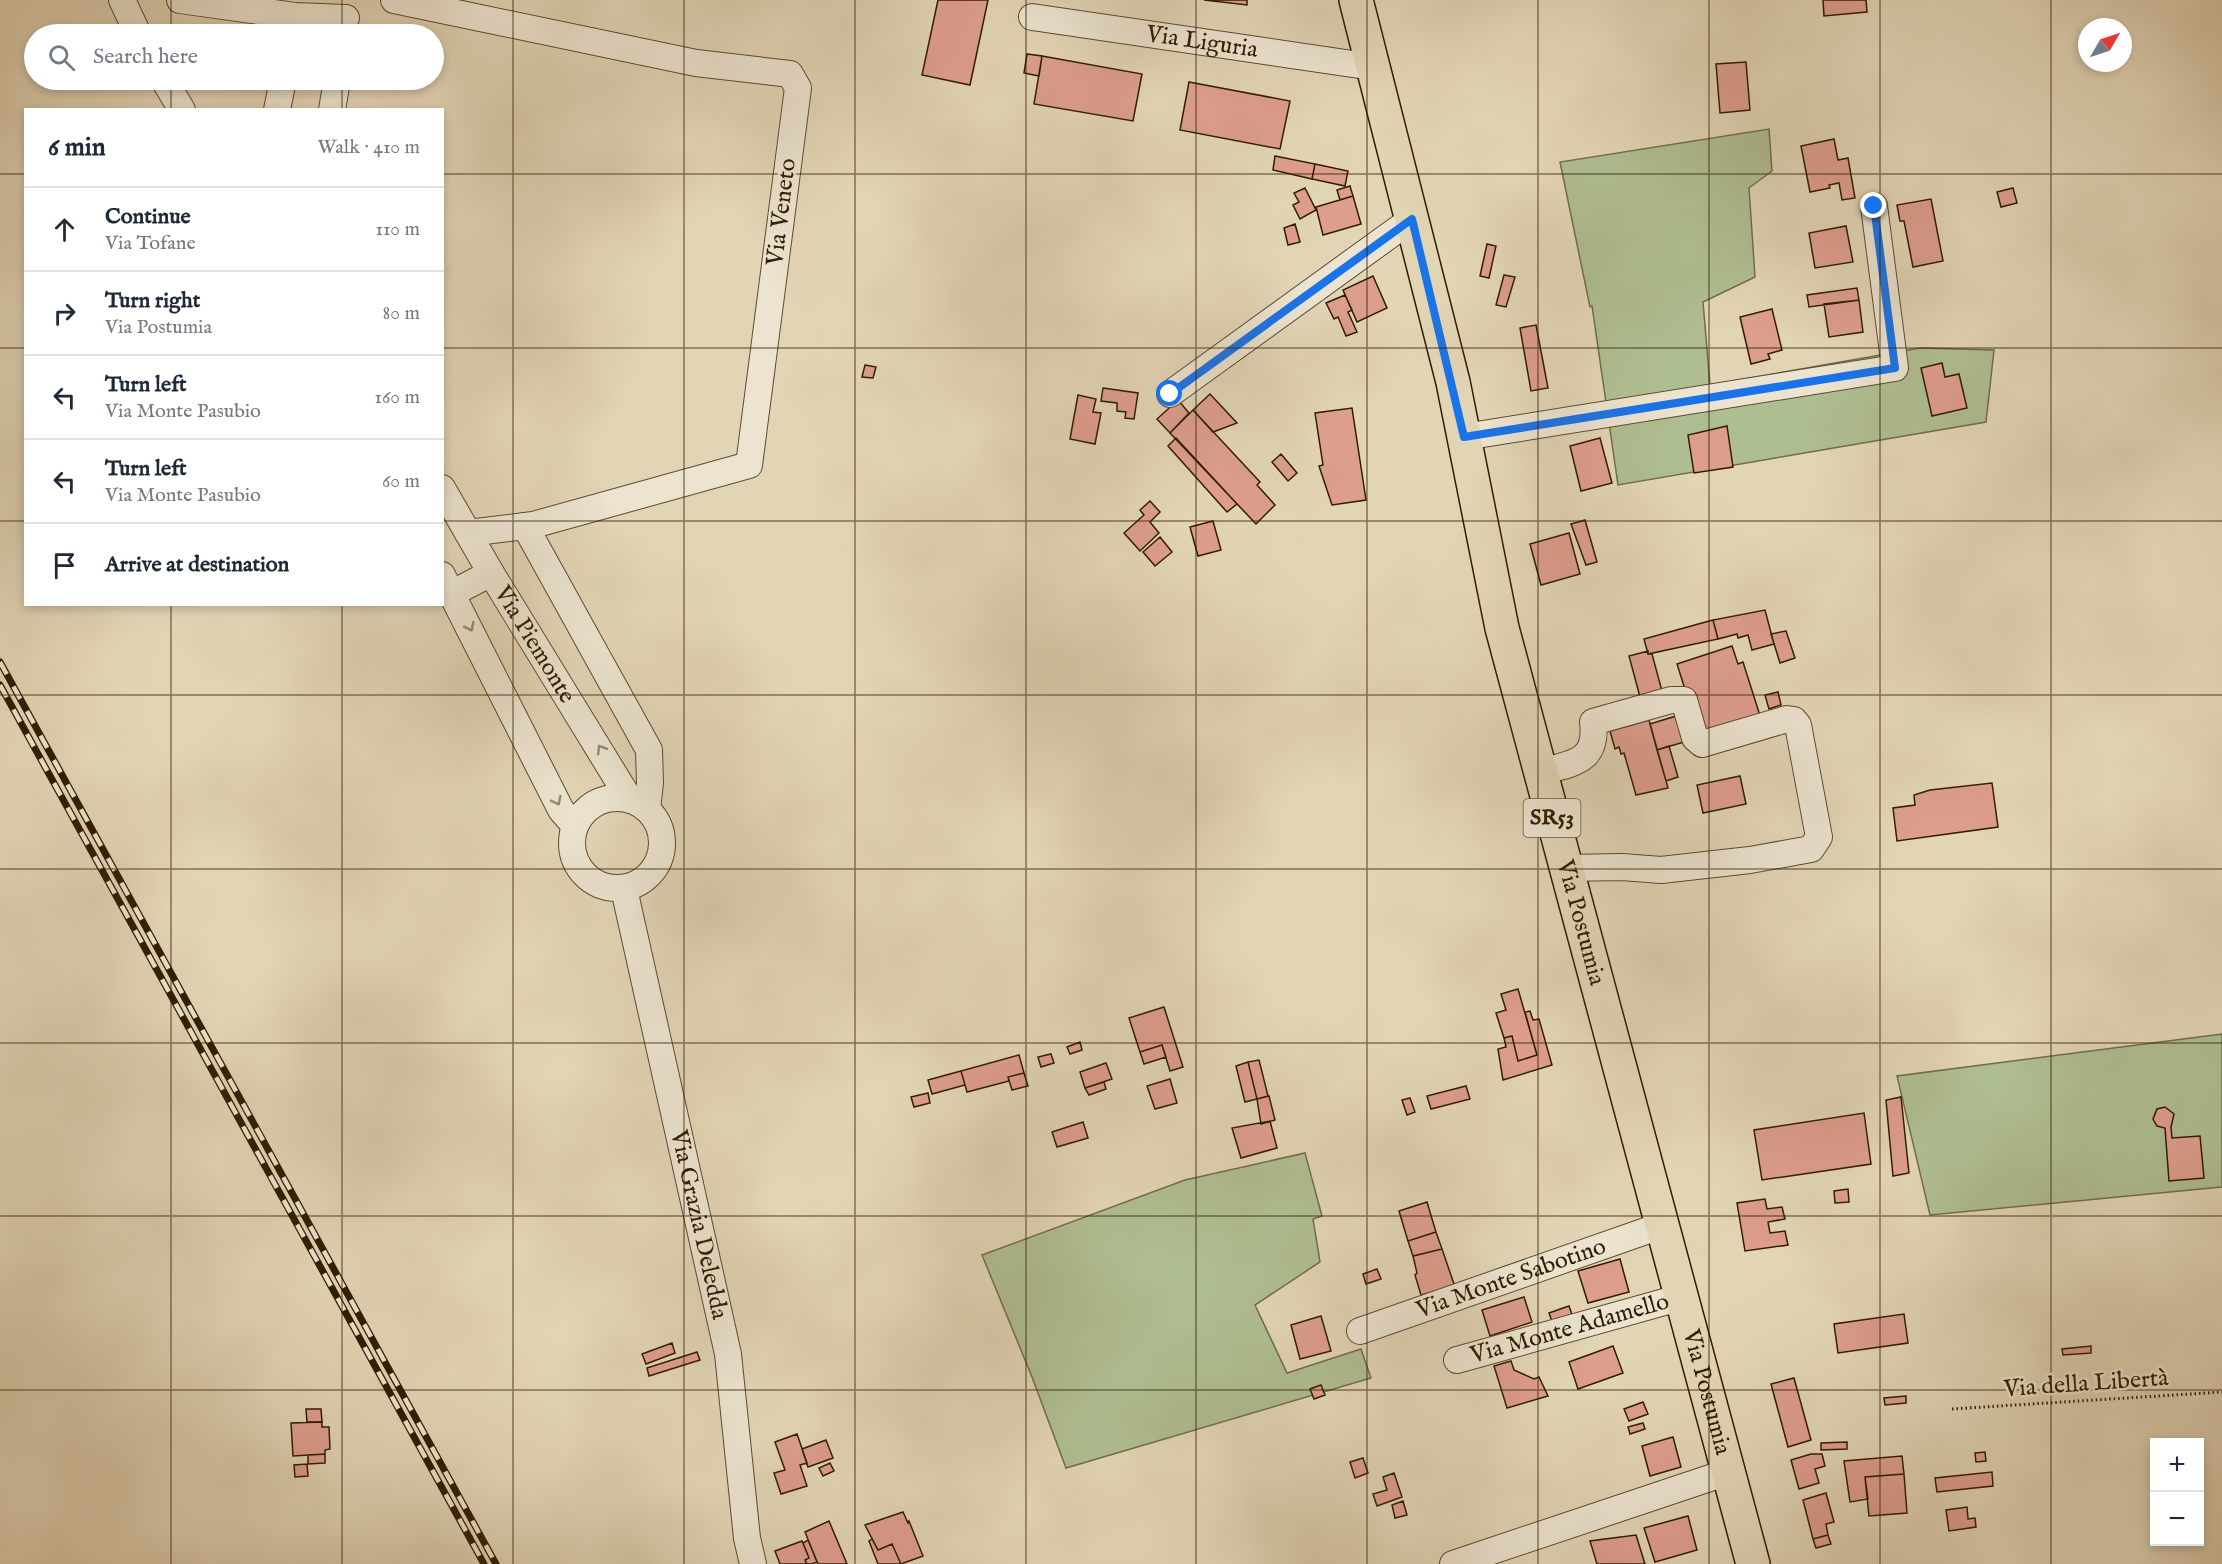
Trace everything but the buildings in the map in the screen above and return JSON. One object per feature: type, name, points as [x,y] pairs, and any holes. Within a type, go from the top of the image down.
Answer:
[{"type":"main road","name":"SR53","points":[[1356,0],[1373,67]]},
{"type":"main road","name":"Via Postumia","points":[[1373,67],[1464,437],[1502,628],[1753,1564]]},
{"type":"street","points":[[122,0],[133,24]]},
{"type":"street","points":[[180,0],[295,17],[347,17]]},
{"type":"street","name":"Via Veneto","points":[[394,0],[696,63],[790,74],[798,88],[749,465],[525,526],[468,533]]},
{"type":"street","name":"Via Liguria","points":[[1032,17],[1373,67]]},
{"type":"street","points":[[170,90],[181,108]]},
{"type":"street","points":[[277,108],[281,90]]},
{"type":"street","points":[[332,108],[335,90]]},
{"type":"street","points":[[1464,437],[1895,368],[1874,206]]},
{"type":"street","points":[[1170,394],[1412,219]]},
{"type":"street","name":"Via Piemonte","points":[[444,491],[491,573],[638,804],[656,820],[662,834],[662,849],[658,863],[650,875],[638,884],[624,889]]},
{"type":"street","points":[[525,526],[649,750],[650,783],[638,804],[610,799],[592,805],[575,826],[572,853],[586,877],[603,886],[624,889]]},
{"type":"street","points":[[448,584],[491,573]]},
{"type":"street","name":"Via Piemonte","points":[[448,584],[561,810],[575,826]]},
{"type":"street","points":[[1540,772],[1581,760],[1588,754],[1594,743],[1593,722],[1677,699],[1684,700],[1695,738],[1702,744],[1787,719],[1794,720],[1798,725],[1819,837],[1811,849],[1750,861],[1660,870],[1622,867],[1566,868]]},
{"type":"street","name":"Via Grazia Deledda","points":[[624,889],[728,1354],[747,1539],[753,1564]]},
{"type":"street","name":"Via Monte Sabotino","points":[[1360,1331],[1663,1225]]},
{"type":"street","name":"Via Monte Adamello","points":[[1457,1360],[1682,1297]]},
{"type":"street","points":[[1453,1564],[1728,1472]]},
{"type":"path","name":"Via della Libertà","points":[[1952,1409],[2222,1392]]},
{"type":"green space","points":[[1769,129],[1772,171],[1749,188],[1755,277],[1703,302],[1710,385],[1920,348],[1994,350],[1986,422],[1618,485],[1592,306],[1590,307],[1560,162]]},
{"type":"green space","points":[[2222,1034],[2222,1187],[1930,1215],[1897,1076]]},
{"type":"green space","points":[[1305,1153],[1322,1216],[1313,1219],[1320,1262],[1255,1305],[1287,1373],[1361,1349],[1371,1378],[1066,1468],[982,1255],[1185,1180]]},
{"type":"railway","points":[[0,662],[496,1564]]},
{"type":"railway","points":[[0,685],[484,1564]]},
{"type":"route","points":[[1170,394],[1412,219],[1453,382],[1464,437],[1895,368],[1874,206]]}]
